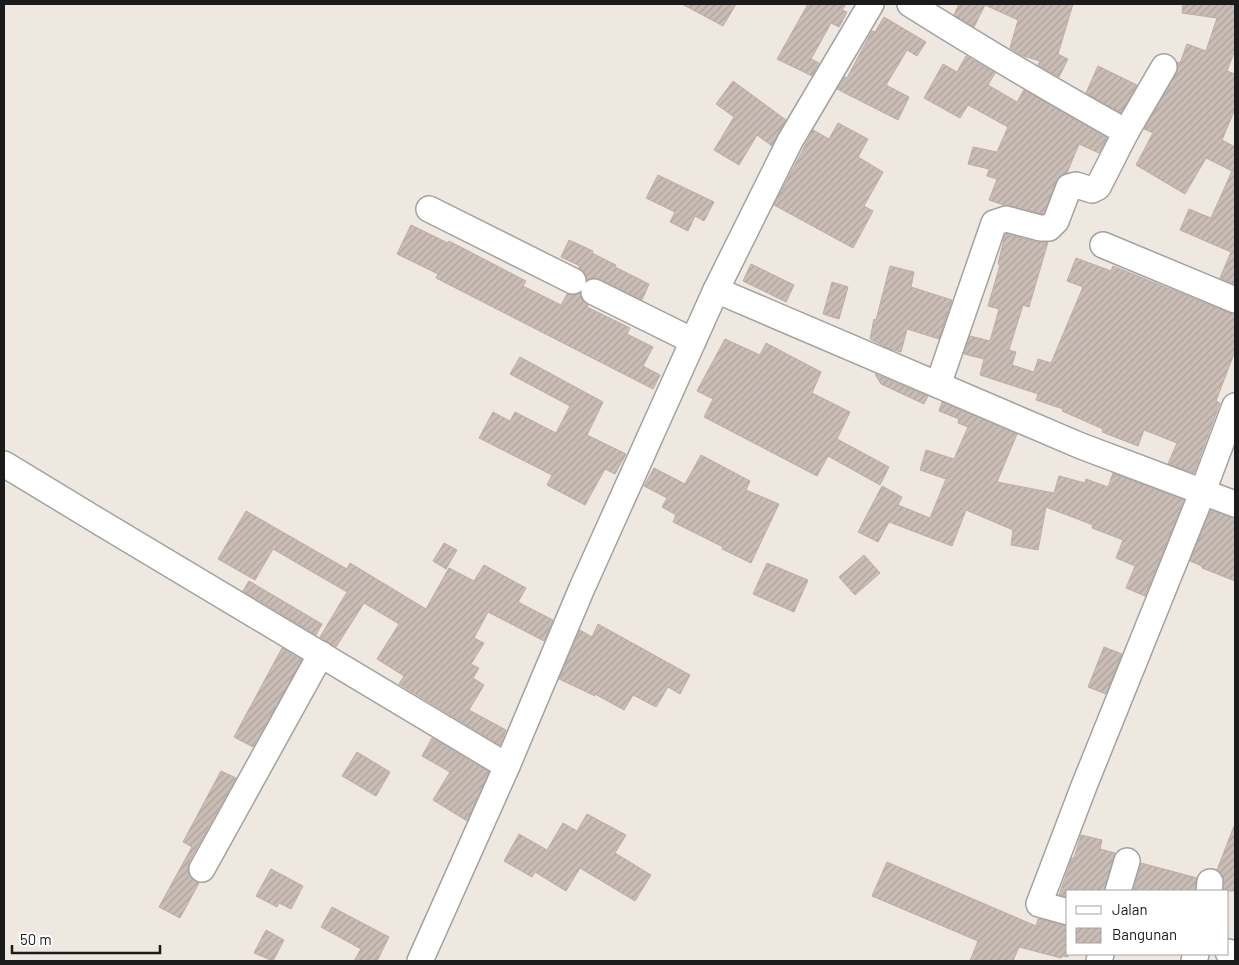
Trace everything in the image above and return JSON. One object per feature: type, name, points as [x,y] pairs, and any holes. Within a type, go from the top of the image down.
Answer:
[{"type":"street","points":[[420,961],[507,766],[582,588],[716,290],[790,141],[871,4]]},
{"type":"street","points":[[910,4],[1051,90],[1126,132]]},
{"type":"street","points":[[938,385],[994,223],[1006,220],[1040,228],[1049,228],[1056,221],[1069,186],[1076,185],[1092,190],[1098,187],[1126,132],[1164,67]]},
{"type":"street","points":[[429,209],[693,341]]},
{"type":"street","points":[[1103,245],[1235,300]]},
{"type":"street","points":[[716,290],[1081,446],[1235,504]]},
{"type":"street","points":[[1066,911],[1039,904],[1235,406]]},
{"type":"street","points":[[4,464],[184,574],[507,766]]},
{"type":"street","points":[[202,868],[321,654]]},
{"type":"street","points":[[1118,890],[1127,861]]},
{"type":"building","points":[[682,4],[736,4],[723,26]]},
{"type":"building","points":[[808,4],[846,4],[842,10],[847,12],[839,27],[831,23],[811,59],[819,63],[812,76],[777,59]]},
{"type":"building","points":[[959,4],[1073,4],[1058,54],[1068,59],[1059,77],[1038,65],[1040,61],[1023,56],[1010,48],[1018,20],[985,5],[974,27],[954,15]]},
{"type":"building","points":[[1183,4],[1235,4],[1235,50],[1227,71],[1235,74],[1235,109],[1222,140],[1235,147],[1235,285],[1220,278],[1231,252],[1180,230],[1189,209],[1211,218],[1232,171],[1206,158],[1185,194],[1136,165],[1153,133],[1144,129],[1176,74],[1177,62],[1180,63],[1187,44],[1206,51],[1217,18],[1182,13]]},
{"type":"building","points":[[884,17],[926,42],[917,56],[907,50],[886,85],[909,97],[898,120],[837,89],[845,77],[847,78],[872,31],[875,32]]},
{"type":"building","points":[[966,56],[995,73],[988,85],[1017,102],[1024,90],[1107,138],[1099,153],[1079,144],[1067,173],[1060,176],[1056,182],[1043,214],[989,200],[997,179],[987,176],[989,169],[968,164],[973,147],[997,152],[1008,127],[968,105],[960,118],[924,98],[943,64],[957,72]]},
{"type":"building","points":[[1098,66],[1137,85],[1121,113],[1086,93]]},
{"type":"building","points":[[733,81],[786,120],[772,146],[757,135],[739,165],[714,150],[734,117],[716,104]]},
{"type":"building","points":[[838,123],[868,139],[858,157],[883,172],[864,206],[873,211],[853,248],[774,205],[813,130],[829,139]]},
{"type":"building","points":[[658,175],[714,202],[704,221],[695,216],[688,231],[670,222],[675,212],[646,198]]},
{"type":"building","points":[[411,225],[448,243],[449,241],[526,281],[523,286],[561,305],[567,294],[580,293],[582,300],[588,305],[587,307],[630,328],[627,334],[653,347],[643,366],[660,375],[653,389],[436,278],[438,274],[397,254]]},
{"type":"building","points":[[1005,234],[1036,242],[1048,242],[1029,307],[1023,305],[1009,350],[1016,352],[1012,365],[1034,372],[1038,359],[1051,363],[1083,287],[1067,281],[1076,258],[1111,271],[1113,266],[1235,314],[1235,351],[1216,401],[1220,403],[1194,473],[1168,464],[1177,443],[1144,430],[1138,446],[1102,432],[1103,429],[1062,411],[1063,409],[1036,400],[1038,394],[980,375],[984,359],[964,354],[970,336],[990,341],[999,309],[988,306],[1000,265],[998,264]]},
{"type":"building","points":[[569,240],[593,251],[592,253],[616,265],[615,267],[649,284],[642,300],[600,279],[587,280],[585,273],[579,268],[580,266],[561,257]]},
{"type":"building","points":[[751,264],[794,285],[786,302],[743,281]]},
{"type":"building","points":[[890,266],[914,272],[911,287],[952,300],[939,339],[907,329],[901,352],[870,339]]},
{"type":"building","points":[[832,282],[848,287],[839,319],[823,314]]},
{"type":"building","points":[[725,339],[760,355],[766,343],[821,372],[812,393],[850,412],[837,439],[889,467],[880,485],[828,456],[817,476],[704,417],[713,399],[697,391]]},
{"type":"building","points":[[520,357],[603,402],[587,435],[626,454],[615,474],[605,469],[585,505],[547,485],[552,475],[479,438],[493,412],[510,421],[515,412],[556,433],[570,406],[510,374]]},
{"type":"building","points":[[875,374],[928,396],[924,404],[881,384]]},
{"type":"building","points":[[942,402],[1017,434],[997,482],[1054,493],[1059,476],[1085,483],[1086,479],[1108,487],[1113,473],[1184,500],[1145,596],[1126,588],[1135,566],[1116,558],[1123,540],[1092,528],[1093,525],[1046,507],[1038,550],[1011,545],[1013,530],[966,510],[952,546],[889,522],[878,542],[858,532],[882,486],[902,497],[898,505],[930,518],[946,479],[920,470],[926,450],[954,459],[968,427],[958,423],[959,419],[939,411]]},
{"type":"building","points":[[701,455],[750,481],[746,490],[779,504],[751,563],[673,522],[676,515],[662,507],[667,498],[644,486],[654,468],[685,484]]},
{"type":"building","points":[[1211,510],[1235,518],[1235,581],[1202,568],[1202,566],[1190,561]]},
{"type":"building","points":[[246,511],[347,569],[350,563],[426,609],[449,568],[474,581],[484,565],[526,588],[518,602],[553,620],[544,641],[488,612],[474,638],[484,643],[471,664],[479,668],[473,678],[484,685],[469,710],[506,730],[500,745],[399,684],[404,676],[377,659],[399,624],[364,603],[336,647],[320,637],[347,592],[273,549],[255,580],[218,559]]},
{"type":"building","points":[[444,543],[457,550],[446,569],[433,561]]},
{"type":"building","points":[[864,555],[880,573],[855,595],[839,577]]},
{"type":"building","points":[[767,563],[808,580],[794,612],[753,594]]},
{"type":"building","points":[[249,581],[322,624],[316,635],[243,591]]},
{"type":"building","points":[[598,624],[690,675],[680,694],[668,687],[656,707],[633,695],[624,710],[595,694],[595,696],[559,679],[580,630],[592,637]]},
{"type":"building","points":[[1104,647],[1122,654],[1106,694],[1088,687]]},
{"type":"building","points":[[282,648],[302,660],[253,747],[234,737]]},
{"type":"building","points":[[432,738],[489,772],[467,821],[433,800],[450,772],[422,756]]},
{"type":"building","points":[[357,752],[390,772],[376,796],[342,776]]},
{"type":"building","points":[[221,771],[236,778],[189,862],[189,876],[199,883],[180,918],[159,907],[192,847],[183,842]]},
{"type":"building","points":[[587,814],[626,835],[615,853],[651,875],[635,901],[580,868],[566,891],[535,872],[532,877],[504,861],[519,834],[547,850],[563,823],[577,831]]},
{"type":"building","points":[[1235,826],[1235,891],[1223,890],[1223,877],[1217,870]]},
{"type":"building","points":[[1081,835],[1102,840],[1100,849],[1115,853],[1104,890],[1066,890],[1066,897],[1059,895],[1072,858],[1074,858]]},
{"type":"building","points":[[887,862],[1036,926],[1038,919],[1066,926],[1066,955],[1068,957],[1062,956],[1061,958],[1019,947],[1013,961],[970,961],[978,941],[872,896]]},
{"type":"building","points":[[1141,863],[1197,878],[1195,890],[1133,890]]},
{"type":"building","points":[[271,869],[303,886],[291,909],[279,903],[277,907],[256,896]]},
{"type":"building","points":[[332,907],[389,937],[377,961],[354,961],[361,949],[321,927]]},
{"type":"building","points":[[266,930],[284,940],[273,961],[254,953]]}]
